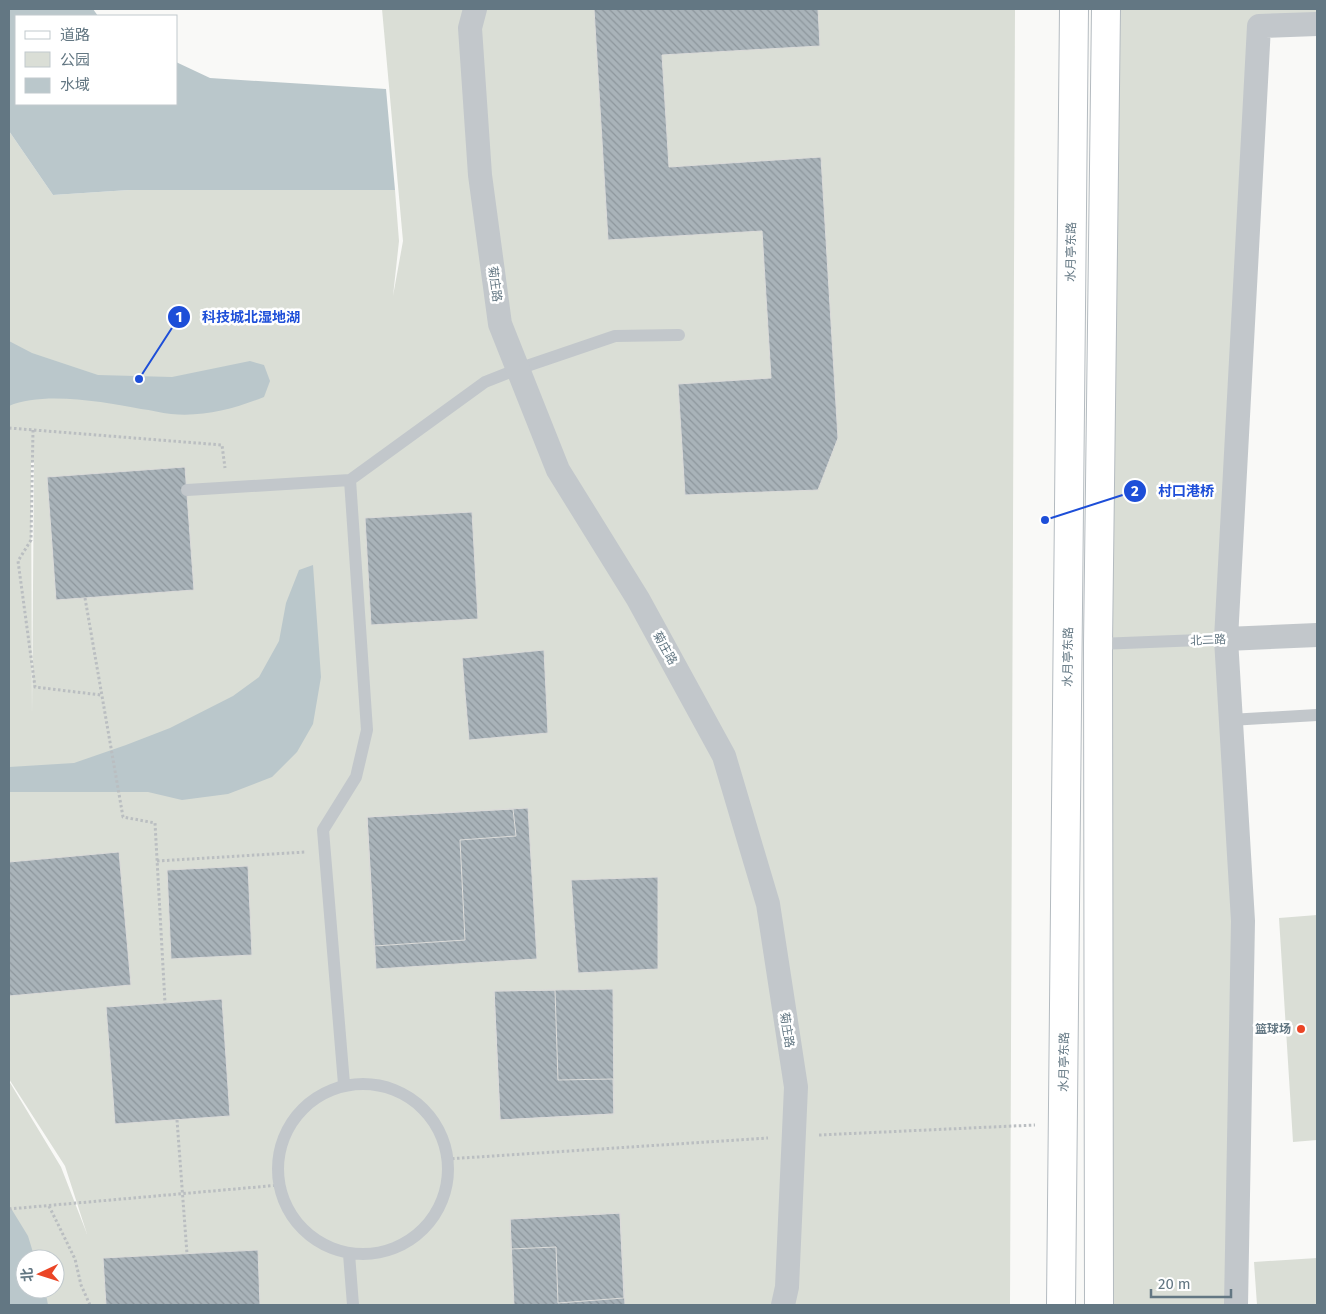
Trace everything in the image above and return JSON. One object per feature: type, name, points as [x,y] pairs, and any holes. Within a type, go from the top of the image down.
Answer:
[{"type":"main road","name":"水月亭东路","points":[[1061,1305],[1074,9]]},
{"type":"main road","points":[[1099,1305],[1098,644],[1106,9]]},
{"type":"street","name":"菊庄路","points":[[475,9],[470,28],[480,175],[500,324],[558,470],[638,599],[724,756],[768,904],[796,1087],[787,1287],[783,1305]]},
{"type":"street","points":[[1236,1305],[1243,921],[1226,639],[1259,26],[1317,24]]},
{"type":"street","name":"北二路","points":[[1226,639],[1317,635]]},
{"type":"lane","points":[[187,490],[350,480],[485,382],[615,336],[679,335]]},
{"type":"lane","points":[[344,1084],[323,830],[356,777],[367,730],[350,480]]},
{"type":"lane","name":"北二路","points":[[1098,644],[1226,639]]},
{"type":"lane","points":[[1230,720],[1317,715]]},
{"type":"lane","points":[[362,1082],[388,1087],[413,1099],[432,1118],[445,1143],[447,1159],[448,1171],[443,1200],[428,1225],[406,1243],[378,1254],[349,1254],[322,1245],[299,1226],[283,1202],[277,1173],[280,1146],[291,1121],[310,1101],[344,1084],[362,1082]]},
{"type":"lane","points":[[349,1254],[353,1305]]},
{"type":"path","points":[[9,428],[222,445],[226,488]]},
{"type":"path","points":[[33,430],[31,540],[18,560],[35,687],[101,695]]},
{"type":"path","points":[[85,598],[123,817],[155,823],[165,1003]]},
{"type":"path","points":[[157,862],[324,851]]},
{"type":"path","points":[[177,1120],[187,1254]]},
{"type":"path","points":[[447,1159],[793,1136],[1063,1124]]},
{"type":"path","points":[[9,1210],[280,1185]]},
{"type":"path","points":[[49,1206],[75,1259],[81,1285],[90,1305]]},
{"type":"green space","points":[[382,9],[1015,9],[1010,1305],[9,1305],[9,1081],[61,1167],[87,1234],[65,1166],[9,1079],[9,131],[53,195],[129,190],[395,190],[399,241],[393,296],[403,241]],"holes":[[[34,462],[32,715],[31,463]]]},
{"type":"green space","points":[[1120,9],[1317,9],[1317,24],[1259,26],[1226,639],[1243,921],[1236,1305],[1095,1305],[1098,644]]},
{"type":"green space","name":"篮球场","points":[[1317,915],[1317,1140],[1293,1142],[1279,918]]},
{"type":"green space","points":[[1317,1258],[1317,1305],[1257,1305],[1254,1262]]},
{"type":"water","points":[[9,9],[93,9],[97,15],[15,15],[15,105],[178,105],[178,63],[210,78],[386,89],[395,190],[129,190],[53,195],[9,131]]},
{"type":"water","points":[[9,341],[32,353],[98,375],[172,377],[250,361],[264,365],[270,381],[264,397],[207,413],[167,414],[110,403],[74,399],[39,399],[9,406]]},
{"type":"water","points":[[313,565],[321,677],[313,724],[297,752],[272,777],[228,794],[182,800],[148,792],[9,792],[9,767],[74,763],[126,745],[170,728],[233,696],[259,677],[279,641],[286,603],[299,570]]},
{"type":"water","points":[[9,1205],[28,1236],[32,1249],[15,1249],[15,1299],[47,1299],[48,1305],[9,1305]]},
{"type":"building","points":[[594,9],[818,9],[820,46],[662,55],[669,167],[821,157],[838,438],[818,490],[685,495],[678,384],[771,378],[762,231],[608,240]]},
{"type":"building","points":[[185,467],[194,590],[56,600],[47,477]]},
{"type":"building","points":[[472,512],[478,619],[371,625],[365,518]]},
{"type":"building","points":[[544,650],[548,733],[469,740],[462,658]]},
{"type":"building","points":[[528,808],[537,959],[376,969],[367,817]]},
{"type":"building","points":[[513,809],[516,836],[460,840],[465,940],[374,946],[367,817]]},
{"type":"building","points":[[119,852],[131,985],[9,996],[9,862]]},
{"type":"building","points":[[248,866],[252,955],[171,959],[167,870]]},
{"type":"building","points":[[658,877],[658,969],[578,973],[571,880]]},
{"type":"building","points":[[613,989],[614,1114],[500,1120],[494,991]]},
{"type":"building","points":[[555,990],[558,1080],[613,1079],[614,1114],[500,1120],[494,991]]},
{"type":"building","points":[[222,999],[230,1116],[115,1124],[106,1007]]},
{"type":"building","points":[[620,1213],[625,1305],[514,1305],[510,1219]]},
{"type":"building","points":[[620,1213],[624,1298],[558,1303],[556,1247],[511,1249],[510,1219]]},
{"type":"building","points":[[258,1250],[260,1305],[106,1305],[103,1258]]},
{"type":"place","name":"科技城北湿地湖","points":[[139,379]]},
{"type":"place","name":"村口港桥","points":[[1045,520]]},
{"type":"place","name":"篮球场","points":[[1301,1029]]}]
